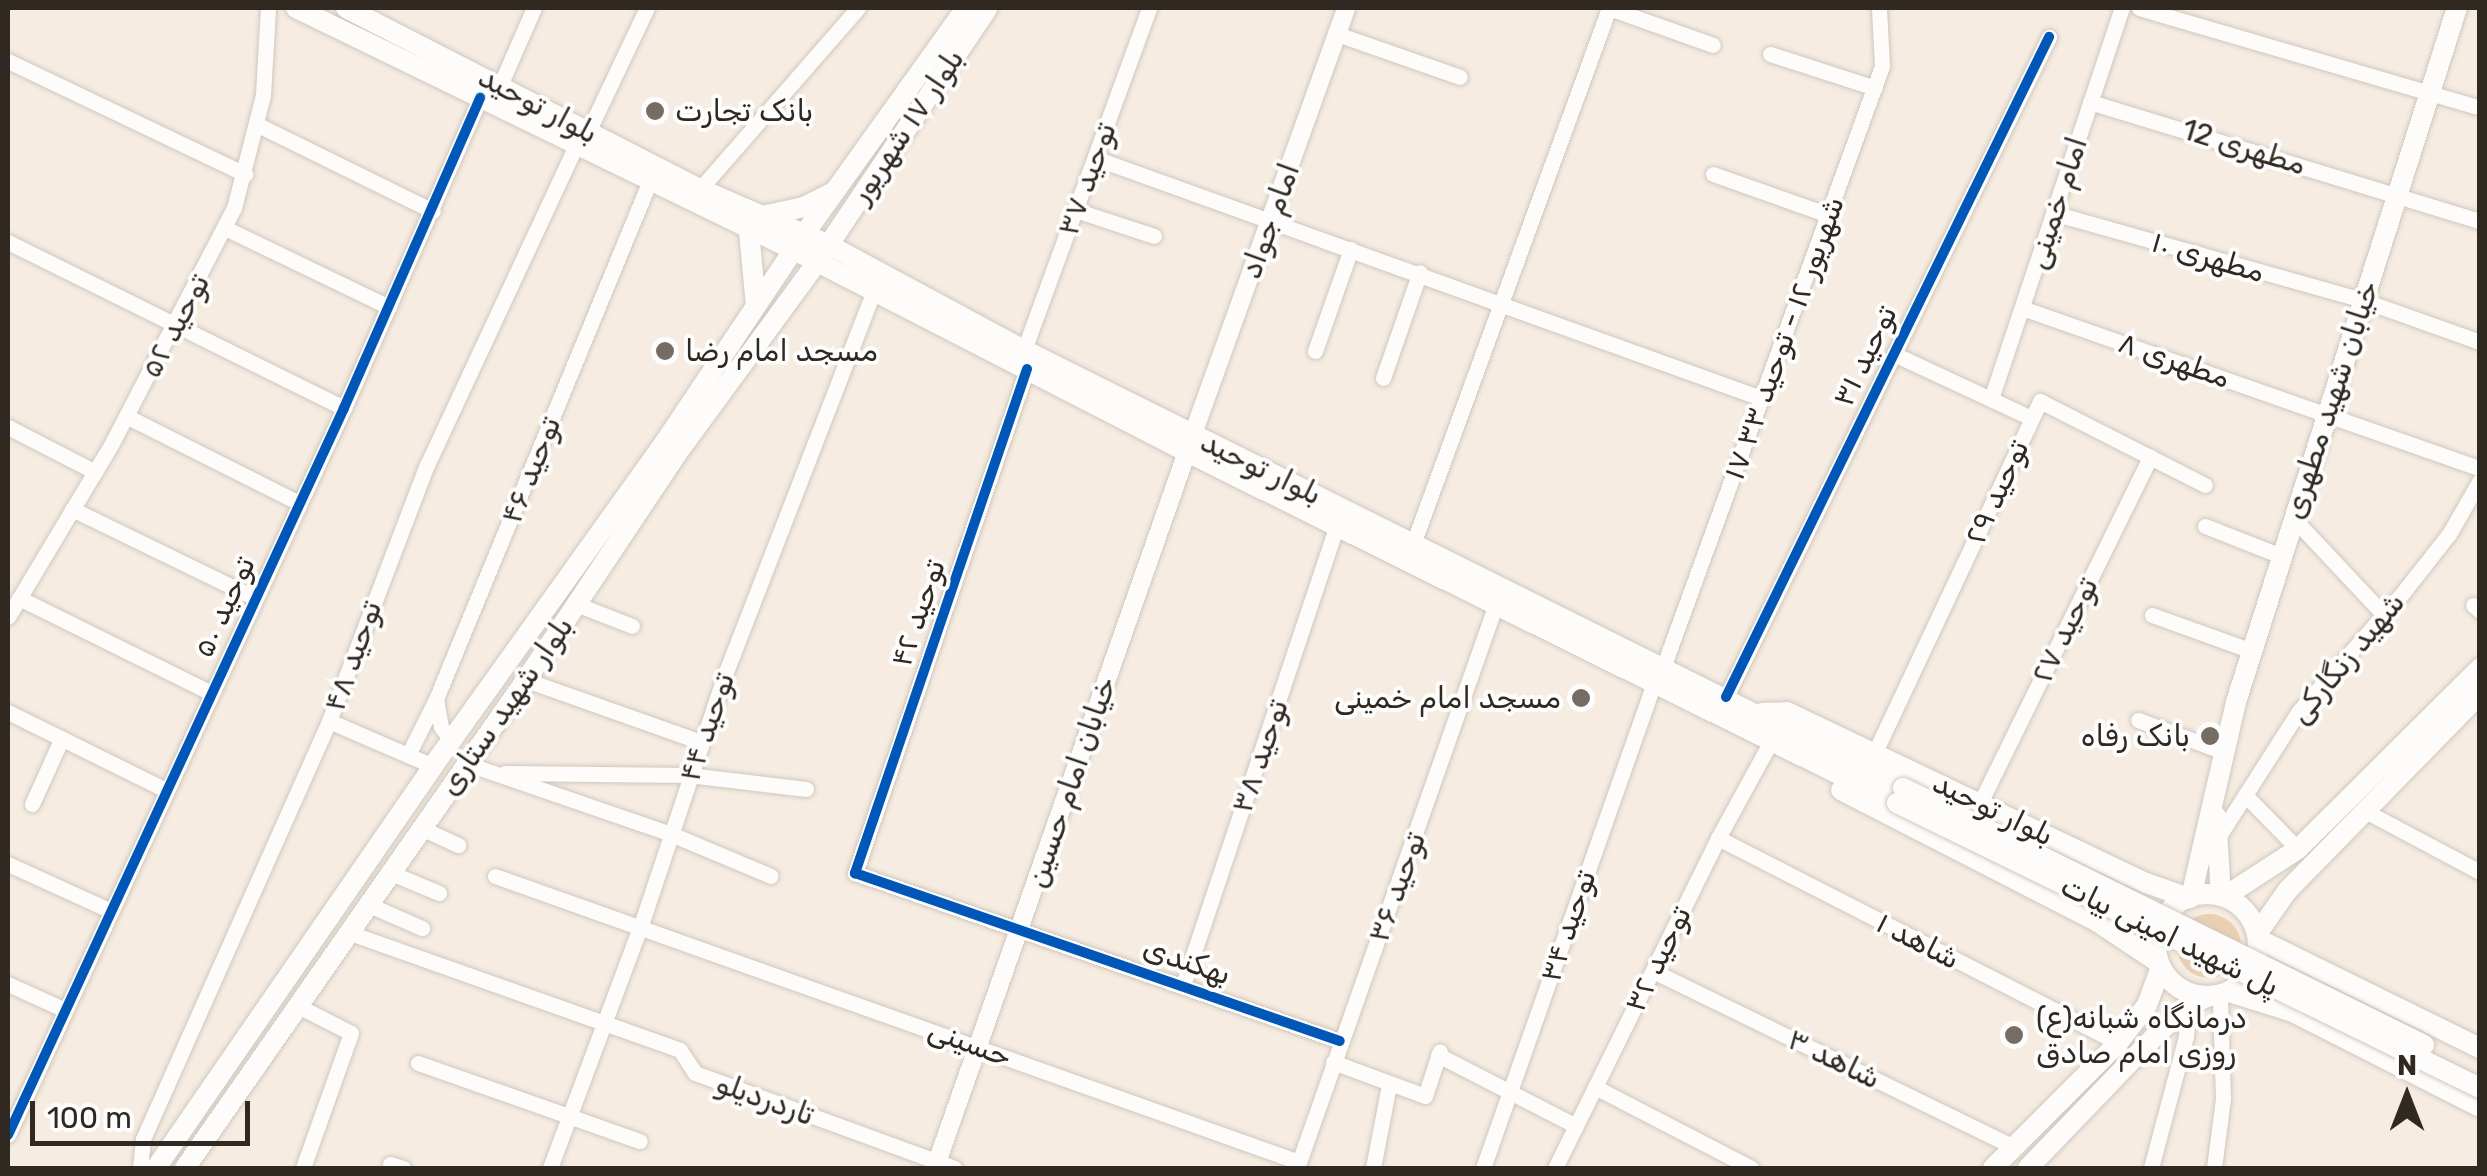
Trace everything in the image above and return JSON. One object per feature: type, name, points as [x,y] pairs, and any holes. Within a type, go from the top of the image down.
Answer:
[{"type":"main road","name":"بلوار توحید","points":[[296,8],[480,98],[700,189],[755,223]]},
{"type":"main road","name":"بلوار توحید","points":[[346,8],[501,84],[649,182],[822,253],[1190,443],[1337,526],[1496,604],[1659,674],[1726,697],[1762,735]]},
{"type":"main road","name":"بلوار ۱۷ شهریور","points":[[822,253],[850,210],[852,183],[966,8]]},
{"type":"main road","name":"بلوار ۱۷ شهریور","points":[[799,242],[852,183],[988,8]]},
{"type":"main road","name":"خیابان شهید مطهری","points":[[2190,897],[2252,651],[2457,8]]},
{"type":"main road","points":[[756,306],[755,223],[804,208],[852,183]]},
{"type":"main road","points":[[790,297],[822,280],[858,272],[850,210]]},
{"type":"main road","name":"بلوار شهید ستاری","points":[[156,1168],[433,766],[665,442],[799,242]]},
{"type":"main road","name":"بلوار شهید ستاری","points":[[185,1168],[822,253]]},
{"type":"main road","name":"بلوار توحید","points":[[858,272],[874,290],[1025,359]]},
{"type":"main road","name":"بلوار توحید","points":[[1190,443],[1413,544],[1659,674],[2096,921],[2160,964]]},
{"type":"main road","points":[[2222,897],[2298,849],[2480,668]]},
{"type":"main road","points":[[2028,1168],[2162,1030],[2249,976],[2258,936],[2290,887],[2480,694]]},
{"type":"main road","name":"بلوار توحید","points":[[1762,735],[1787,712],[2122,872],[2190,897]]},
{"type":"main road","name":"پل شهید امینی بیات","points":[[1762,735],[1900,795],[2480,1072]]},
{"type":"main road","name":"پل شهید امینی بیات","points":[[1762,735],[1900,795],[2480,1088]]},
{"type":"main road","name":"خیابان شهید مطهری","points":[[2215,794],[2222,897]]},
{"type":"main road","points":[[2273,866],[2270,883],[2279,888],[2290,887]]},
{"type":"main road","points":[[2096,921],[2116,912],[2124,901],[2127,888],[2122,872]]},
{"type":"main road","points":[[1993,1168],[2118,1044],[2140,1017],[2158,983],[2160,964],[2156,948],[2161,922],[2190,897],[2222,897],[2244,909],[2258,936],[2480,1048]]},
{"type":"main road","points":[[2160,964],[2175,986],[2211,997],[2294,1012],[2480,1106]]},
{"type":"main road","points":[[2294,1012],[2289,1003],[2292,984],[2307,971],[2317,969]]},
{"type":"main road","points":[[2140,1017],[2159,1009],[2165,1016],[2162,1030]]},
{"type":"street","name":"توحید ۵۲","points":[[8,616],[95,472],[225,228],[245,174],[256,124],[269,45],[268,8]]},
{"type":"street","points":[[501,84],[534,8]]},
{"type":"street","name":"توحید ۴۸","points":[[140,1168],[142,1139],[328,721],[427,465],[647,8]]},
{"type":"street","points":[[700,189],[858,8]]},
{"type":"street","name":"توحید ۳۷","points":[[1025,359],[1149,8]]},
{"type":"street","name":"امام جواد","points":[[1190,443],[1346,8]]},
{"type":"street","points":[[1413,544],[1609,8],[1713,45]]},
{"type":"street","name":"۱۷ شهریور ۱۲ - توحید ۳۳","points":[[1659,674],[1875,88],[1882,66],[1879,8]]},
{"type":"street","name":"امام خمینی","points":[[1991,399],[2122,8]]},
{"type":"street","points":[[2139,8],[2480,108]]},
{"type":"street","points":[[1336,34],[1460,77]]},
{"type":"street","name":"توحید ۳۱","points":[[1726,697],[2048,37]]},
{"type":"street","points":[[1770,54],[1875,88]]},
{"type":"street","points":[[8,61],[245,174]]},
{"type":"street","name":"توحید ۵۰","points":[[8,1135],[390,307],[480,98]]},
{"type":"street","name":"مطهری 12","points":[[2090,102],[2480,220]]},
{"type":"street","points":[[256,124],[434,210]]},
{"type":"street","points":[[1095,158],[1762,398]]},
{"type":"street","points":[[1713,174],[1830,215]]},
{"type":"street","name":"توحید ۴۶","points":[[408,756],[436,699],[649,182]]},
{"type":"street","points":[[1075,210],[1154,236]]},
{"type":"street","name":"مطهری ۱۰","points":[[2054,213],[2362,300],[2480,342]]},
{"type":"street","points":[[225,228],[390,307]]},
{"type":"street","points":[[8,242],[344,408]]},
{"type":"street","points":[[1315,351],[1352,249]]},
{"type":"street","points":[[1383,378],[1420,272]]},
{"type":"street","name":"توحید ۴۴","points":[[550,1168],[642,925],[689,775],[874,290]]},
{"type":"street","name":"مطهری ۸","points":[[2022,308],[2328,411],[2480,468]]},
{"type":"street","points":[[1894,354],[2031,418]]},
{"type":"street","name":"توحید ۴۲","points":[[855,873],[1025,359]]},
{"type":"street","name":"توحید ۲۹","points":[[1876,752],[2040,401],[2205,485]]},
{"type":"street","points":[[126,416],[299,503]]},
{"type":"street","points":[[8,427],[95,472]]},
{"type":"street","name":"خیابان امام حسین","points":[[942,1166],[1018,932],[1190,443]]},
{"type":"street","name":"توحید ۲۷","points":[[1980,803],[2150,457]]},
{"type":"street","name":"شهید زنگارکی","points":[[2217,839],[2299,710],[2384,615],[2449,534],[2480,480]]},
{"type":"street","points":[[72,509],[256,598]]},
{"type":"street","points":[[2292,518],[2384,615]]},
{"type":"street","name":"توحید ۳۸","points":[[1183,985],[1337,526]]},
{"type":"street","points":[[2205,526],[2281,556]]},
{"type":"street","points":[[19,598],[211,693]]},
{"type":"street","points":[[576,604],[632,626]]},
{"type":"street","name":"توحید ۳۶","points":[[1298,1165],[1496,604]]},
{"type":"street","points":[[2152,614],[2252,651]]},
{"type":"street","name":"توحید ۳۴","points":[[1483,1168],[1659,674]]},
{"type":"street","points":[[526,680],[702,742]]},
{"type":"street","points":[[436,699],[441,727],[452,741]]},
{"type":"street","points":[[8,712],[166,790]]},
{"type":"street","points":[[2138,720],[2224,752]]},
{"type":"street","points":[[328,721],[433,766]]},
{"type":"street","name":"توحید ۳۲","points":[[1554,1168],[1718,838],[1762,735]]},
{"type":"street","points":[[32,804],[62,738]]},
{"type":"street","points":[[465,763],[671,834],[771,876]]},
{"type":"street","points":[[488,773],[689,775],[806,788]]},
{"type":"street","points":[[2245,795],[2298,849]]},
{"type":"street","points":[[2368,812],[2480,872]]},
{"type":"street","points":[[421,828],[458,844]]},
{"type":"street","name":"شاهد ۱","points":[[1718,838],[2118,1044]]},
{"type":"street","points":[[8,864],[109,910]]},
{"type":"street","points":[[390,873],[439,892]]},
{"type":"street","name":"بهکندی","points":[[855,873],[1340,1042]]},
{"type":"street","name":"حسینی","points":[[495,876],[979,1046],[1298,1165]]},
{"type":"street","points":[[369,905],[422,928]]},
{"type":"street","name":"تاردردیلو","points":[[350,933],[680,1050],[695,1073],[942,1166]]},
{"type":"street","name":"شاهد ۳","points":[[1653,971],[2014,1147]]},
{"type":"street","points":[[8,984],[65,1010]]},
{"type":"street","points":[[2152,1168],[2186,1036],[2211,997]]},
{"type":"street","points":[[2211,997],[2223,1099],[2214,1168]]},
{"type":"street","points":[[300,1007],[351,1034],[302,1168]]},
{"type":"street","points":[[1332,1062],[1425,1096],[1439,1053],[1576,1126]]},
{"type":"street","points":[[418,1064],[640,1141]]},
{"type":"street","points":[[1373,1168],[1389,1085]]},
{"type":"street","points":[[1595,1086],[1751,1168]]},
{"type":"shaded area","points":[[2209,914],[2231,924],[2241,946],[2231,968],[2209,978],[2187,968],[2177,946],[2187,924]]},
{"type":"cycle path","points":[[1726,697],[2049,37]]},
{"type":"cycle path","points":[[8,1135],[344,408],[480,98]]},
{"type":"cycle path","points":[[1027,369],[855,873],[1340,1041]]},
{"type":"place","name":"بانک تجارت","points":[[655,111]]},
{"type":"place","name":"مسجد امام رضا","points":[[665,351]]},
{"type":"place","name":"مسجد امام خمینی","points":[[1581,698]]},
{"type":"place","name":"بانک رفاه","points":[[2210,736]]},
{"type":"place","name":"(ع)درمانگاه شبانه روزی امام صادق","points":[[2014,1035]]}]
